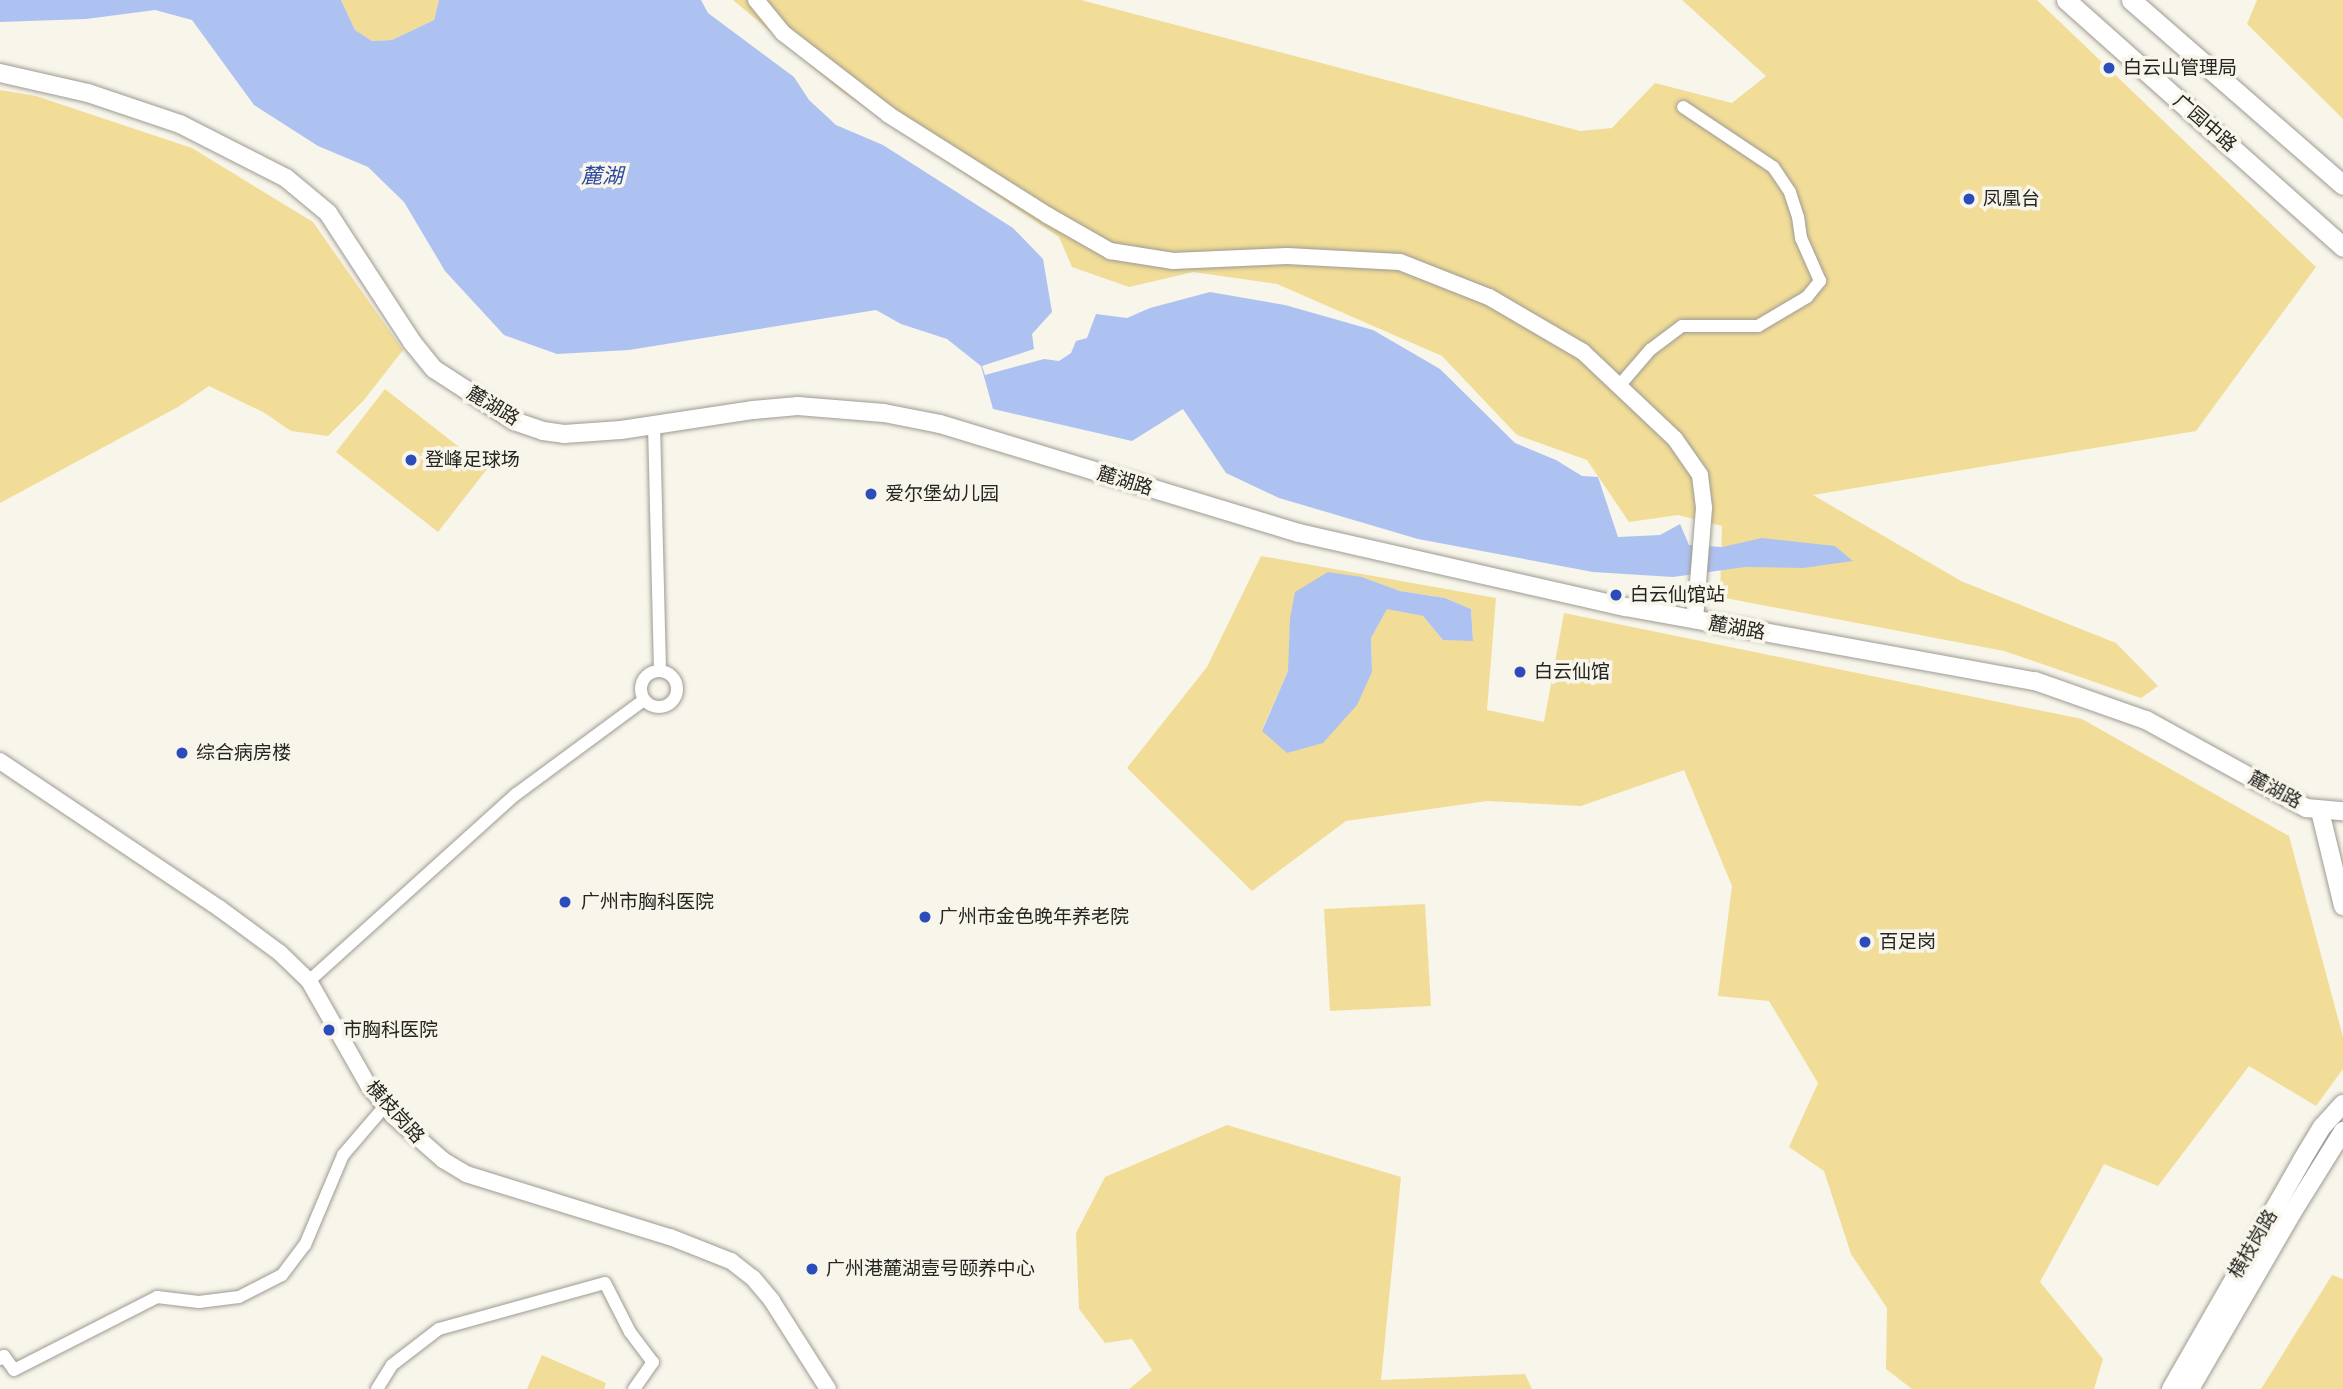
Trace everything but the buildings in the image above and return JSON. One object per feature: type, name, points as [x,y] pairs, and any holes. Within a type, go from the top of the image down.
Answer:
[{"type":"main road","name":"广园中路","points":[[2066,0],[2343,247]]},
{"type":"main road","points":[[2131,0],[2343,185]]},
{"type":"main road","name":"麓湖路","points":[[0,73],[88,93],[180,124],[286,178],[328,213],[412,342],[435,369],[514,421],[543,431],[565,434],[798,407],[896,415],[940,424],[1299,533],[1586,599],[1977,669],[2071,692],[2146,720],[2293,802],[2320,811],[2343,811]]},
{"type":"main road","points":[[2320,811],[2343,906]]},
{"type":"main road","name":"横枝岗路","points":[[2171,1389],[2308,1149],[2322,1127],[2343,1104]]},
{"type":"main road","name":"横枝岗路","points":[[2190,1389],[2292,1213],[2343,1132]]},
{"type":"street","points":[[756,0],[783,33],[889,115],[1046,215],[1110,251],[1173,261],[1287,256],[1400,262],[1489,297],[1583,352],[1675,439],[1700,475],[1704,508],[1695,620]]},
{"type":"street","points":[[1619,386],[1650,350],[1682,326],[1759,326],[1807,298],[1820,281],[1801,238],[1790,192],[1773,167],[1683,107]]},
{"type":"street","points":[[654,425],[660,670]]},
{"type":"street","points":[[660,670],[675,680],[675,698],[661,708],[644,700],[640,689],[644,678],[660,670]]},
{"type":"street","points":[[309,981],[514,794],[644,700]]},
{"type":"street","name":"横枝岗路","points":[[0,761],[219,908],[279,953],[309,981],[368,1085],[419,1141],[466,1174],[670,1237],[730,1261],[753,1278],[772,1301],[828,1389]]},
{"type":"street","points":[[0,1359],[4,1356],[14,1370],[157,1297],[199,1302],[239,1297],[282,1275],[305,1245],[343,1155],[385,1106]]},
{"type":"street","points":[[377,1389],[392,1365],[439,1329],[605,1283],[630,1332],[653,1362],[634,1389]]},
{"type":"shaded area","points":[[341,0],[439,0],[434,20],[392,40],[372,41],[355,30]]},
{"type":"shaded area","points":[[733,0],[1081,0],[1580,131],[1612,128],[1655,83],[1732,103],[1766,76],[1682,0],[2037,0],[2316,267],[2196,431],[1813,495],[1961,581],[2116,643],[2158,686],[2141,698],[2004,651],[1720,597],[1722,526],[1678,515],[1629,522],[1587,460],[1517,435],[1442,356],[1277,284],[1193,272],[1129,287],[1072,267],[1059,237],[841,91]]},
{"type":"shaded area","points":[[2257,0],[2343,0],[2343,119],[2247,24]]},
{"type":"shaded area","points":[[0,90],[36,96],[192,148],[313,222],[403,350],[364,400],[328,436],[291,431],[263,412],[209,386],[178,407],[0,503]]},
{"type":"shaded area","name":"登峰足球场","points":[[385,389],[487,469],[438,532],[336,452]]},
{"type":"shaded area","points":[[1261,556],[1496,598],[1487,710],[1544,722],[1564,613],[2082,719],[2289,836],[2343,1037],[2343,1069],[2316,1106],[2249,1066],[2158,1186],[2104,1164],[2040,1282],[2103,1359],[2094,1389],[1912,1389],[1886,1369],[1887,1308],[1851,1254],[1824,1171],[1789,1147],[1818,1083],[1769,1001],[1718,996],[1732,886],[1684,770],[1581,806],[1487,801],[1346,821],[1252,891],[1127,768],[1207,667]],"holes":[[[1362,577],[1400,591],[1445,598],[1471,609],[1473,640],[1443,640],[1423,616],[1387,608],[1371,638],[1372,672],[1262,730],[1288,671]]]},
{"type":"shaded area","points":[[1425,904],[1431,1006],[1330,1011],[1324,909]]},
{"type":"shaded area","points":[[1227,1125],[1401,1177],[1381,1380],[1525,1374],[1532,1389],[1129,1389],[1152,1370],[1132,1339],[1105,1343],[1079,1309],[1076,1233],[1105,1177]]},
{"type":"shaded area","points":[[2332,1275],[2343,1279],[2343,1389],[2261,1389]]},
{"type":"shaded area","points":[[542,1355],[606,1383],[604,1389],[527,1389]]},
{"type":"water","name":"麓湖","points":[[0,0],[341,0],[355,30],[372,41],[392,40],[434,20],[439,0],[701,0],[708,13],[794,77],[809,100],[836,125],[883,145],[1013,228],[1043,259],[1052,312],[1032,334],[1034,349],[982,366],[985,375],[1044,359],[1059,361],[1071,353],[1076,341],[1087,338],[1096,314],[1127,318],[1150,308],[1210,292],[1285,305],[1373,330],[1440,369],[1515,443],[1556,460],[1582,476],[1598,477],[1618,537],[1660,535],[1680,524],[1689,545],[1722,547],[1762,538],[1835,546],[1853,561],[1803,568],[1745,567],[1673,577],[1593,572],[1418,539],[1279,498],[1226,473],[1183,409],[1132,441],[993,409],[981,366],[947,339],[901,324],[876,310],[629,350],[557,354],[504,335],[445,271],[404,202],[368,167],[318,146],[254,105],[192,20],[155,10],[86,19],[0,22]]},
{"type":"water","points":[[1328,572],[1362,577],[1400,591],[1445,598],[1471,609],[1473,641],[1443,640],[1423,616],[1387,609],[1371,638],[1372,672],[1357,705],[1323,743],[1287,753],[1262,731],[1288,671],[1290,618],[1295,592]]},
{"type":"place","name":"白云山管理局","points":[[2109,68]]},
{"type":"place","name":"凤凰台","points":[[1969,199]]},
{"type":"place","name":"登峰足球场","points":[[411,460]]},
{"type":"place","name":"爱尔堡幼儿园","points":[[871,494]]},
{"type":"place","name":"白云仙馆站","points":[[1616,595]]},
{"type":"place","name":"白云仙馆","points":[[1520,672]]},
{"type":"place","name":"综合病房楼","points":[[182,753]]},
{"type":"place","name":"广州市胸科医院","points":[[565,902]]},
{"type":"place","name":"广州市金色晚年养老院","points":[[925,917]]},
{"type":"place","name":"百足岗","points":[[1865,942]]},
{"type":"place","name":"市胸科医院","points":[[329,1030]]},
{"type":"place","name":"广州港麓湖壹号颐养中心","points":[[812,1269]]}]
